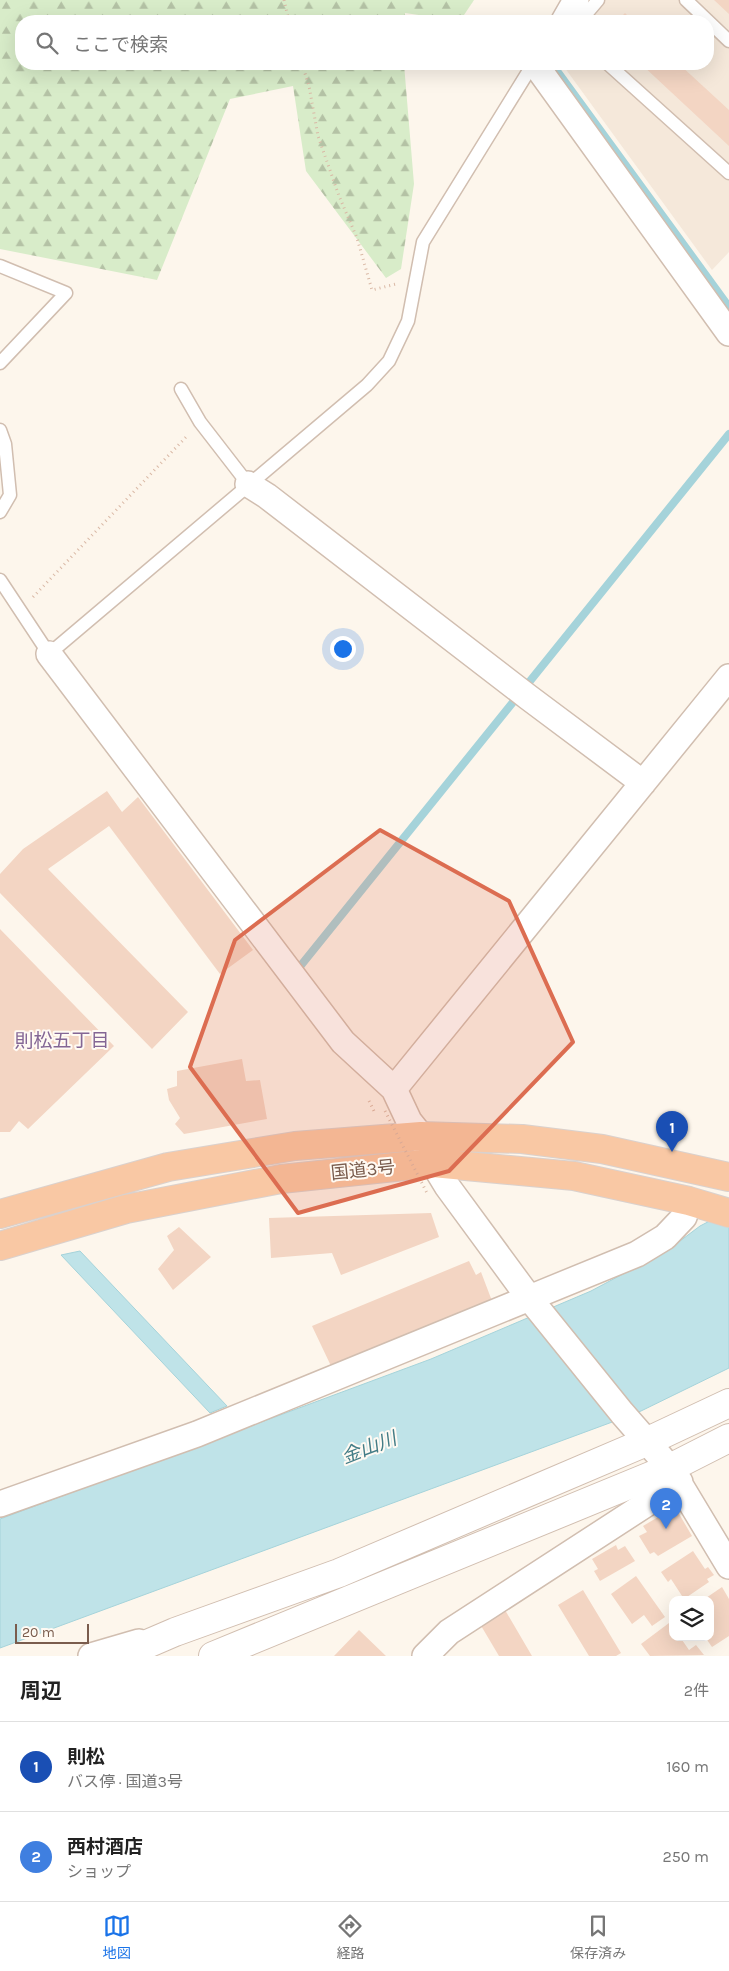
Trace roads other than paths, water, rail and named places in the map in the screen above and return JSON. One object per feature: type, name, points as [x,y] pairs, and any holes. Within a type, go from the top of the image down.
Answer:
[{"type":"highway","name":"国道3号","points":[[0,1214],[168,1167],[295,1146],[421,1136],[522,1139],[602,1149],[729,1177]]},
{"type":"highway","name":"国道3号","points":[[0,1246],[126,1209],[146,1205],[281,1179],[433,1162],[574,1176],[695,1203],[729,1213]]},
{"type":"street","points":[[567,15],[576,0]]},
{"type":"street","points":[[538,70],[729,333]]},
{"type":"street","points":[[248,484],[267,496],[521,692],[643,782]]},
{"type":"street","points":[[50,654],[342,1042],[421,1136],[447,1186],[530,1299],[675,1475],[729,1566]]},
{"type":"street","points":[[389,1100],[729,677]]},
{"type":"street","points":[[0,1504],[197,1434],[637,1254],[665,1237],[695,1203]]},
{"type":"street","points":[[91,1656],[174,1632],[339,1573],[646,1442],[729,1403]]},
{"type":"street","points":[[426,1656],[449,1632],[729,1438]]},
{"type":"street","points":[[213,1656],[675,1475]]},
{"type":"street","points":[[119,1656],[174,1632]]},
{"type":"lane","points":[[587,15],[598,0]]},
{"type":"lane","points":[[686,0],[702,15]]},
{"type":"lane","points":[[714,27],[729,41]]},
{"type":"lane","points":[[0,580],[50,654],[248,484],[367,385],[389,361],[408,321],[423,242],[530,70]]},
{"type":"lane","points":[[615,70],[729,173]]},
{"type":"lane","points":[[0,266],[66,293],[0,363]]},
{"type":"lane","points":[[181,389],[200,422],[248,484]]},
{"type":"lane","points":[[0,430],[5,444],[10,495],[0,512]]},
{"type":"water","name":"金山川","points":[[729,1211],[729,1368],[641,1411],[615,1421],[0,1648],[0,1519],[431,1359],[591,1291],[668,1250],[700,1226]]},
{"type":"water","points":[[80,1251],[227,1406],[210,1413],[61,1255]]},
{"type":"waterway","points":[[556,70],[729,307]]},
{"type":"waterway","points":[[298,969],[729,434]]},
{"type":"place","name":"則松","points":[[672,1152]]},
{"type":"place","name":"西村酒店","points":[[666,1529]]},
{"type":"district","name":"則松五丁目","points":[[62,1041]]}]
